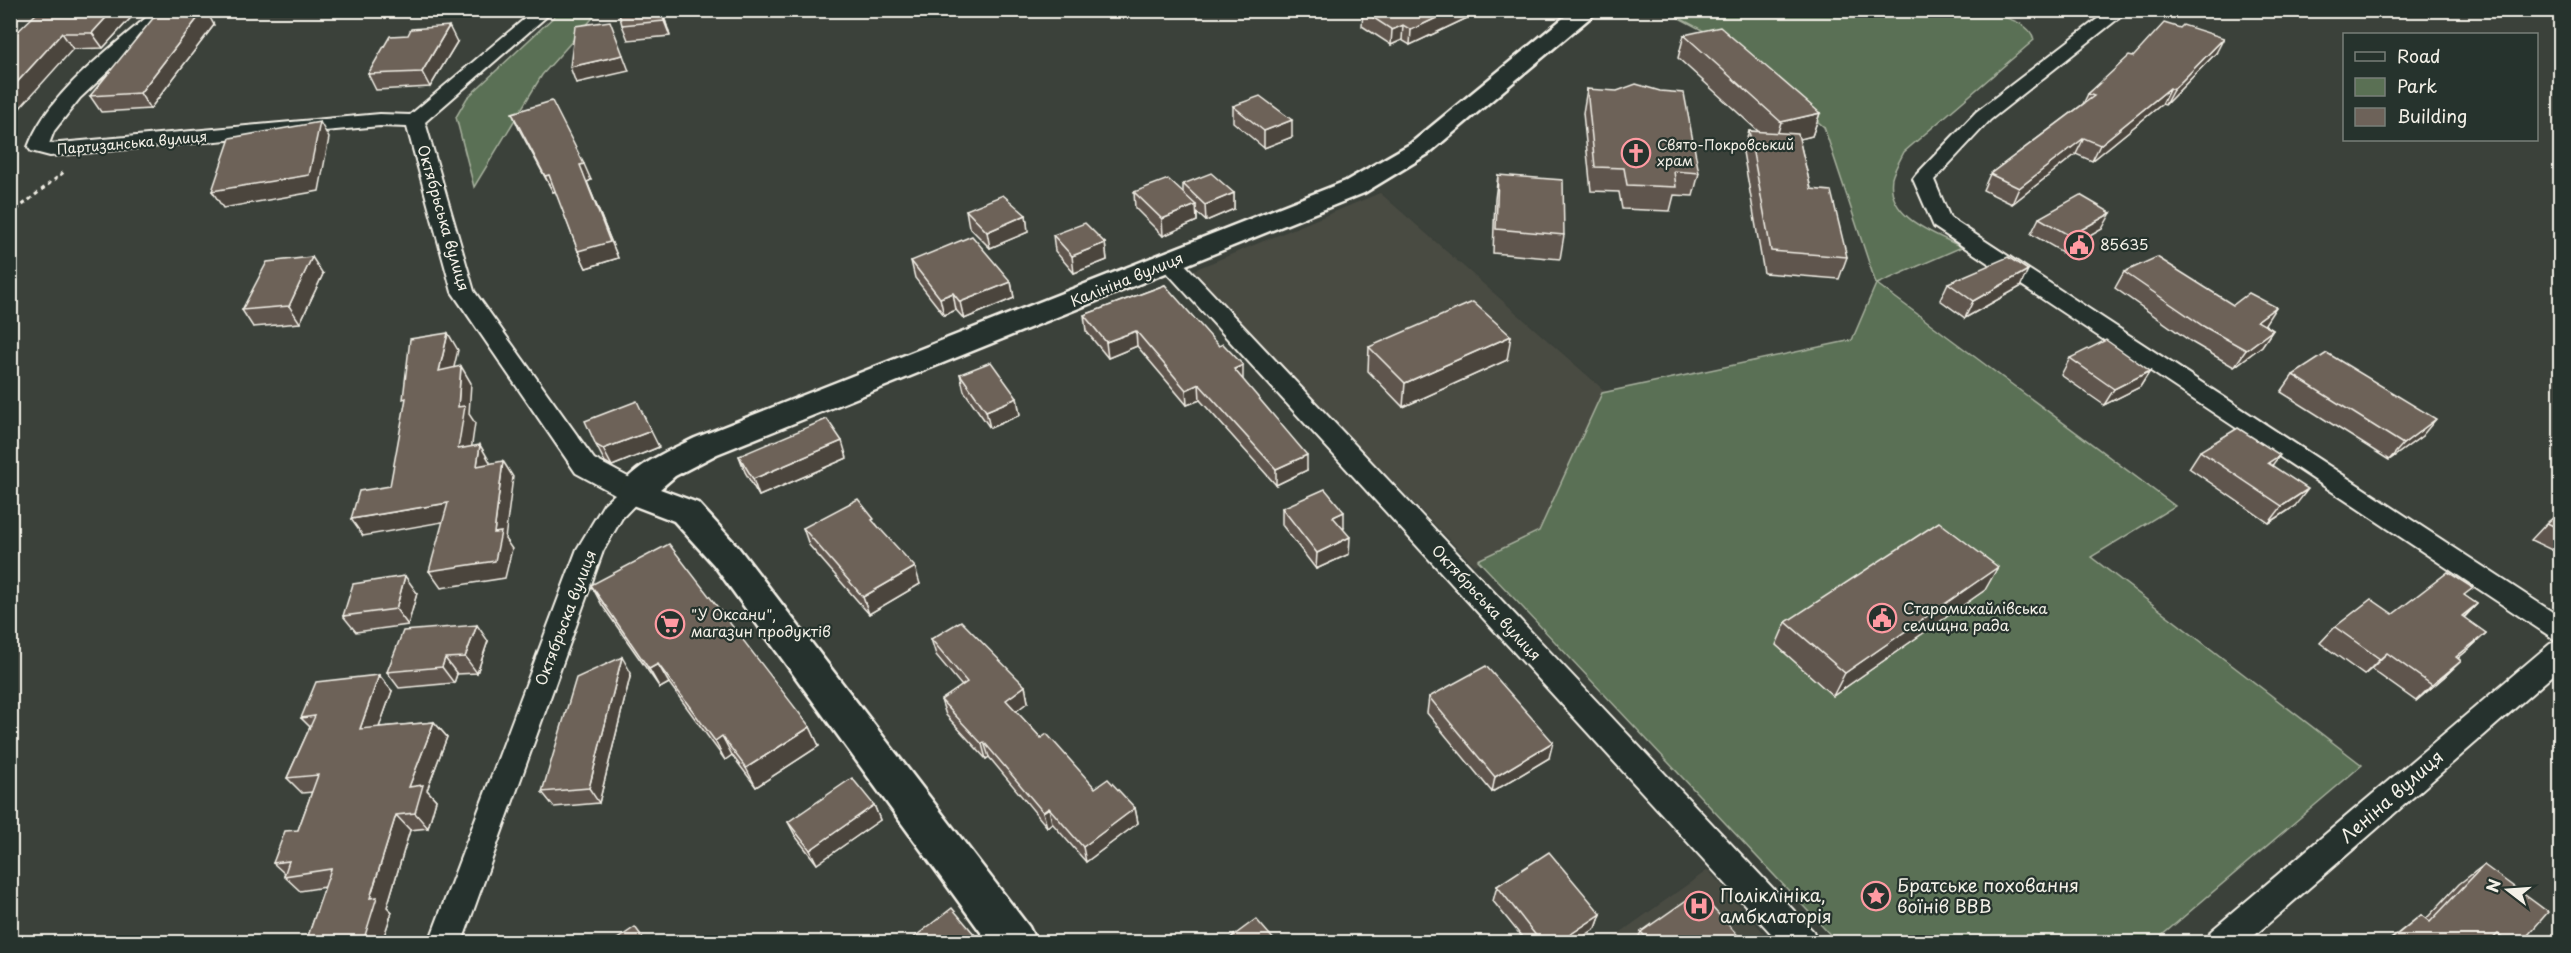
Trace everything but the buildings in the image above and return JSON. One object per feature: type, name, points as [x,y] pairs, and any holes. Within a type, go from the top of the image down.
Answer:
[{"type":"street","name":"Партизанська вулиця","points":[[166,10],[89,80],[52,118],[40,137],[38,147],[50,150],[94,147],[380,120],[415,120]]},
{"type":"street","points":[[415,120],[546,10]]},
{"type":"street","name":"Калініна вулиця","points":[[634,492],[663,468],[706,446],[1171,263],[1355,187],[1419,149],[1588,10]]},
{"type":"street","points":[[2121,10],[1983,116],[1923,179],[1941,222],[2560,632]]},
{"type":"street","name":"Октябрьська вулиця","points":[[415,120],[463,292],[585,466],[634,492]]},
{"type":"street","name":"Октябрьська вулиця","points":[[1171,263],[1801,942]]},
{"type":"street","points":[[634,492],[686,512],[726,556],[1014,942]]},
{"type":"street","name":"Октябрьска вулиця","points":[[446,942],[590,549],[613,511],[634,492]]},
{"type":"street","name":"Леніна вулиця","points":[[2223,942],[2560,652]]},
{"type":"path","points":[[10,215],[94,147]]},
{"type":"shaded area","points":[[1380,193],[1606,392],[1539,531],[1474,565],[1189,272]]},
{"type":"shaded area","name":"Поліклініка, амбклаторія","points":[[1708,870],[1772,942],[1607,942]]},
{"type":"green space","points":[[560,11],[599,11],[542,75],[474,187],[456,117],[467,98]]},
{"type":"green space","points":[[1666,11],[1982,11],[2013,20],[2027,28],[2032,34],[2034,40],[1904,152],[1892,178],[1892,192],[1896,204],[1904,214],[1926,230],[1962,247],[1877,284],[2175,506],[2091,557],[2362,765],[2154,942],[1837,942],[1478,560],[1539,531],[1602,393],[1852,340],[1876,284],[1824,127],[1725,42]]},
{"type":"place","name":"Свято-Покровський храм","points":[[1636,153]]},
{"type":"place","name":"85635","points":[[2079,245]]},
{"type":"place","name":"Старомихайлівська селищна рада","points":[[1882,618]]},
{"type":"place","name":"\"У Оксани\", магазин продуктів","points":[[670,624]]},
{"type":"place","name":"Братське поховання воїнів ВВВ","points":[[1876,896]]},
{"type":"place","name":"Поліклініка, амбклаторія","points":[[1699,906]]}]
